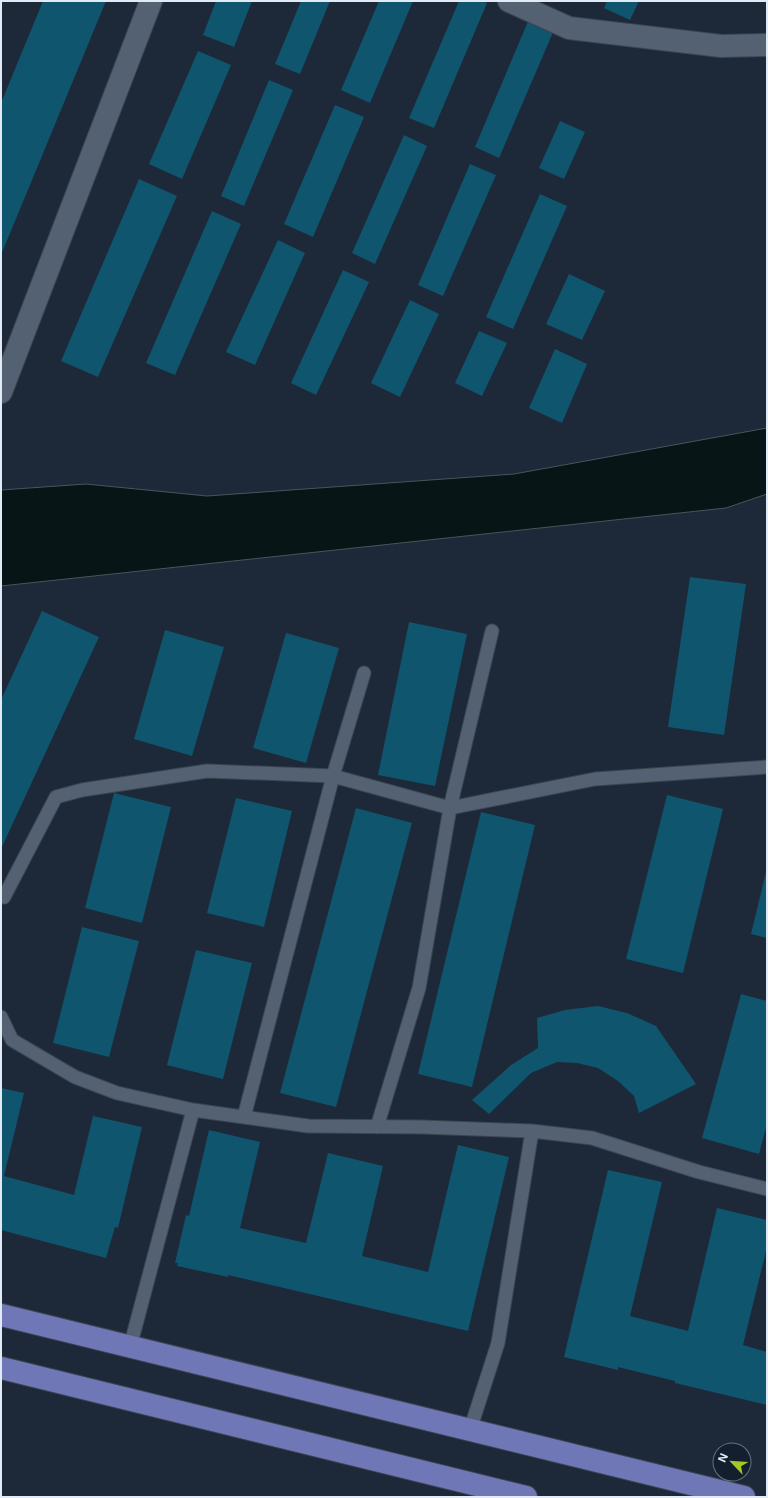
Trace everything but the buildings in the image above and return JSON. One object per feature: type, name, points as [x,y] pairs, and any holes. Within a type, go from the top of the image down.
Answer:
[{"type":"main road","points":[[1,1315],[744,1497]]},
{"type":"main road","points":[[1,1368],[526,1497]]},
{"type":"street","points":[[1,392],[151,1]]},
{"type":"street","points":[[510,1],[569,28],[721,46],[767,45]]},
{"type":"lane","points":[[377,1127],[419,988],[450,808],[492,632]]},
{"type":"lane","points":[[244,1117],[333,776],[364,673]]},
{"type":"lane","points":[[2,899],[56,796],[82,790],[208,771],[333,776],[450,808],[595,779],[767,767]]},
{"type":"lane","points":[[1,1017],[12,1040],[75,1077],[117,1093],[193,1110],[308,1126],[532,1131],[592,1138],[699,1172],[767,1189]]},
{"type":"lane","points":[[130,1347],[193,1110]]},
{"type":"lane","points":[[470,1430],[498,1344],[532,1131]]},
{"type":"shaded area","points":[[767,428],[767,494],[726,508],[1,586],[1,490],[86,484],[207,496],[514,474]]}]
